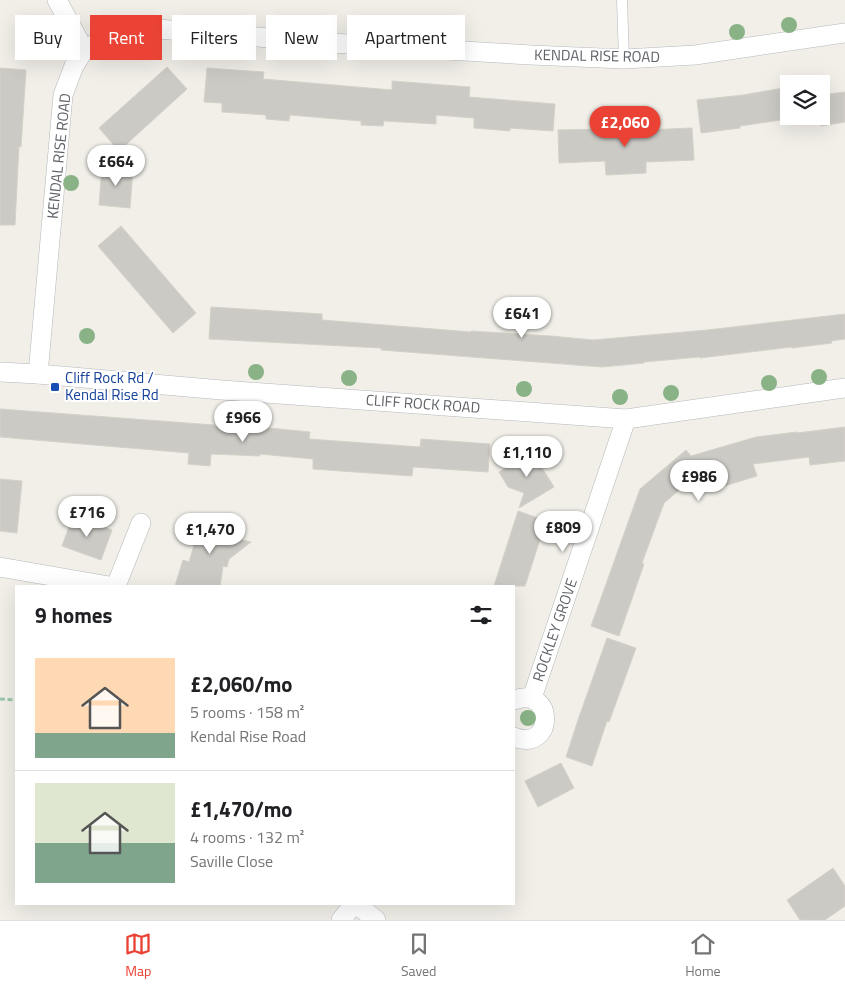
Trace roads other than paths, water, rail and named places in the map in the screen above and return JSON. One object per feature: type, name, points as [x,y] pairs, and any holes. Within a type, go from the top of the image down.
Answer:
[{"type":"street","points":[[57,0],[84,50]]},
{"type":"street","name":"KENDAL RISE ROAD","points":[[38,374],[63,95],[74,66],[84,50],[114,33],[145,28],[341,44],[624,59],[695,55],[845,33]]},
{"type":"street","name":"CLIFF ROCK ROAD","points":[[0,372],[626,419],[845,388]]},
{"type":"street","name":"ROCKLEY GROVE","points":[[515,737],[522,740],[532,739],[541,733],[545,724],[545,714],[540,704],[523,699],[626,419]]},
{"type":"street","points":[[116,585],[141,523]]},
{"type":"street","points":[[0,567],[103,585]]},
{"type":"street","points":[[341,920],[354,905]]},
{"type":"street","points":[[356,905],[376,920]]},
{"type":"lane","points":[[622,0],[624,59]]},
{"type":"place","name":"Cliff Rock Rd / Kendal Rise Rd","points":[[55,387]]}]
